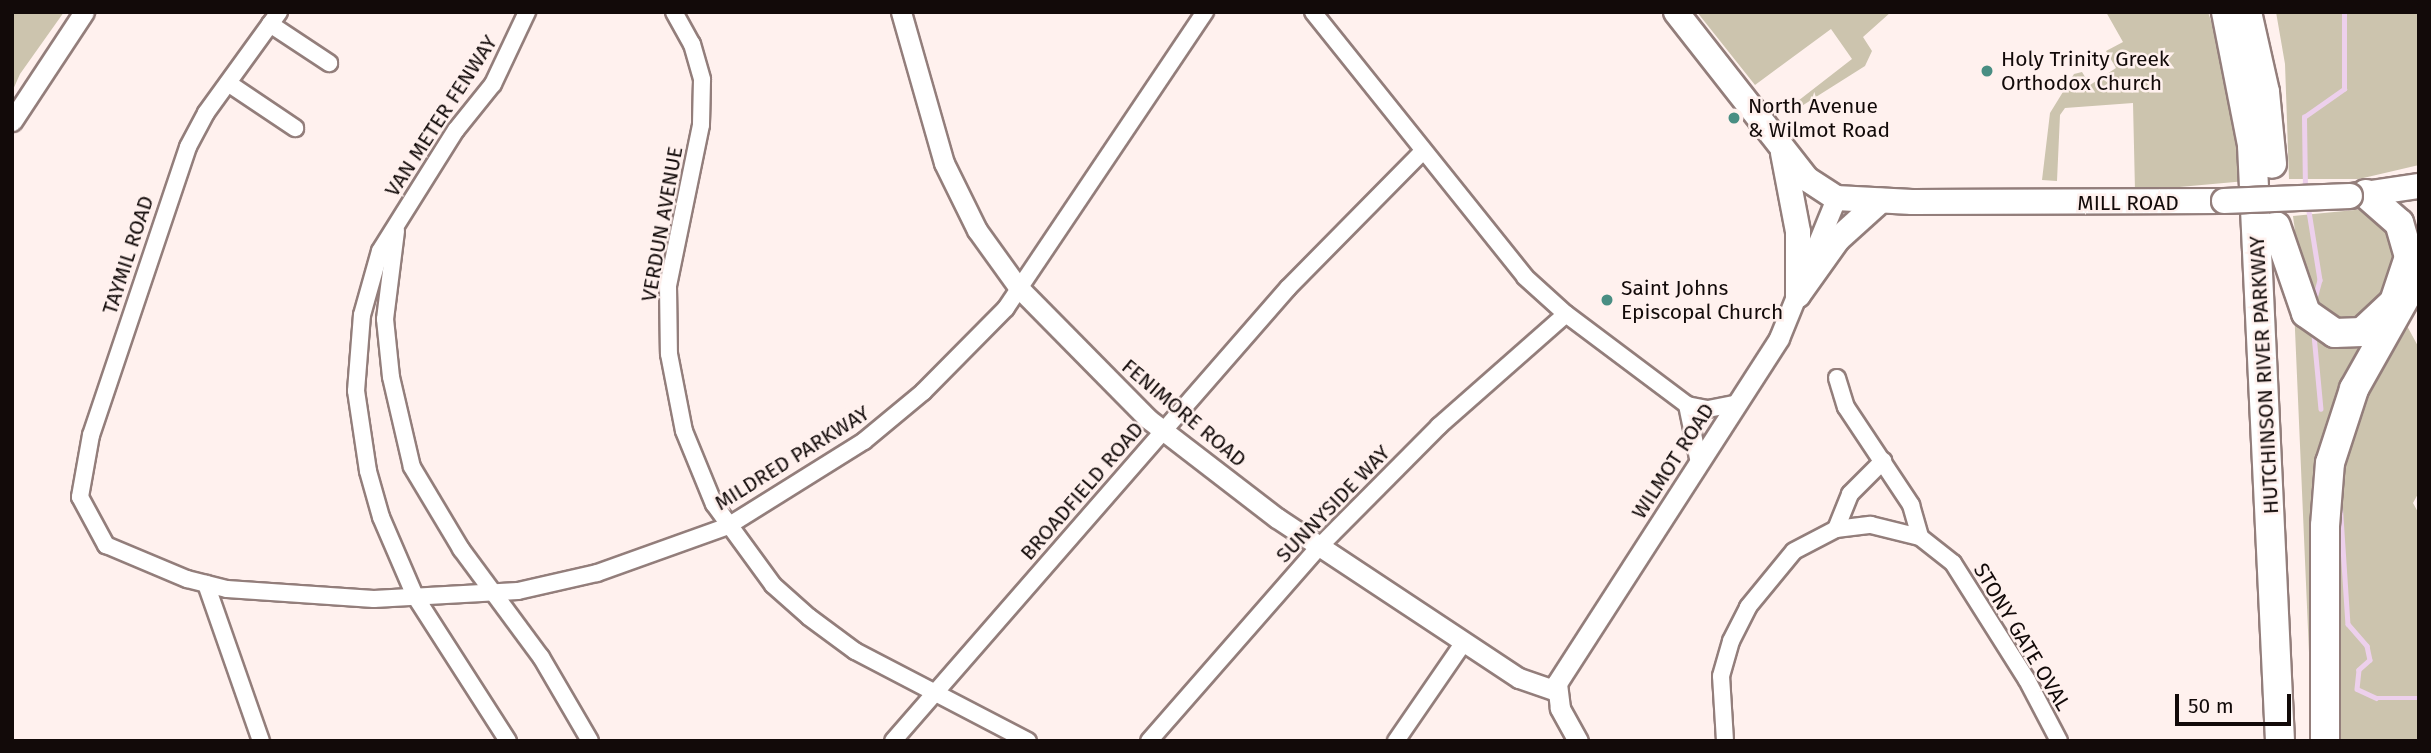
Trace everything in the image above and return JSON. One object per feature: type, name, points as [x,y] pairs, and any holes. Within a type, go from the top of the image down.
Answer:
[{"type":"highway","name":"HUTCHINSON RIVER PARKWAY","points":[[2226,12],[2252,145],[2280,741]]},
{"type":"highway","name":"HUTCHINSON RIVER PARKWAY","points":[[2247,12],[2270,135],[2299,741]]},
{"type":"highway","points":[[2264,12],[2270,135]]},
{"type":"highway","points":[[2276,226],[2306,313],[2326,330],[2345,335],[2362,332],[2393,302],[2409,257],[2399,223],[2358,195]]},
{"type":"highway","points":[[2325,741],[2325,526],[2330,463],[2354,389],[2411,294],[2419,273]]},
{"type":"main road","points":[[1675,12],[1813,185],[1836,198]]},
{"type":"main road","points":[[1781,148],[1798,232],[1798,295]]},
{"type":"main road","name":"MILL ROAD","points":[[1836,198],[1880,201],[2224,201],[2358,195],[2419,186]]},
{"type":"main road","points":[[1798,295],[1838,239],[1880,201]]},
{"type":"street","points":[[12,121],[83,12]]},
{"type":"street","name":"VAN METER FENWAY","points":[[527,12],[492,84],[456,130],[399,219],[385,319],[400,426],[412,467],[432,506],[541,657],[590,741]]},
{"type":"street","name":"VERDUN AVENUE","points":[[674,12],[692,44],[702,80],[701,125],[668,286],[669,354],[692,456],[728,526],[773,585],[809,618],[855,652],[937,691],[1028,741]]},
{"type":"street","name":"FENIMORE ROAD","points":[[901,12],[954,187],[977,230],[1018,287],[1163,429],[1320,546],[1518,678],[1556,691]]},
{"type":"street","name":"MILDRED PARKWAY","points":[[96,533],[125,556],[206,584],[308,597],[415,596],[539,588],[597,573],[728,526],[825,467],[890,421],[1006,308],[1205,12]]},
{"type":"street","points":[[1313,12],[1422,152],[1525,277],[1566,314],[1687,405],[1708,409],[1738,403]]},
{"type":"street","points":[[275,18],[329,63]]},
{"type":"street","name":"TAYMIL ROAD","points":[[96,533],[80,497],[91,435],[183,158],[228,83],[275,18]]},
{"type":"street","points":[[228,83],[295,128]]},
{"type":"street","name":"BROADFIELD ROAD","points":[[893,741],[1289,288],[1422,152]]},
{"type":"street","name":"WILMOT ROAD","points":[[1556,691],[1565,669],[1779,338],[1836,198]]},
{"type":"street","points":[[399,219],[380,251],[362,316],[356,391],[378,506],[415,596],[508,741]]},
{"type":"street","name":"SUNNYSIDE WAY","points":[[1149,741],[1320,546],[1448,417],[1566,314]]},
{"type":"street","points":[[1837,377],[1846,407],[1910,505],[1920,537]]},
{"type":"street","points":[[1687,405],[1699,463]]},
{"type":"street","points":[[1836,529],[1850,494],[1883,461]]},
{"type":"street","name":"STONY GATE OVAL","points":[[1725,741],[1721,676],[1731,641],[1748,607],[1794,551],[1836,529],[1871,526],[1920,537],[1963,575],[2059,741]]},
{"type":"street","points":[[206,584],[261,741]]},
{"type":"street","points":[[1396,741],[1464,642]]},
{"type":"street","points":[[1556,691],[1578,741]]},
{"type":"shaded area","points":[[12,12],[64,12],[20,74],[12,92]]},
{"type":"shaded area","points":[[1697,12],[1891,12],[1863,37],[1872,51],[1865,66],[1789,114],[1785,111],[1852,59],[1831,29],[1755,85]]},
{"type":"shaded area","points":[[2106,12],[2208,12],[2224,60],[2246,181],[2135,191],[2133,103],[2065,108],[2060,115],[2057,181],[2042,180],[2050,113],[2074,74],[2082,72],[2090,85],[2116,68],[2106,51],[2123,42]]},
{"type":"shaded area","points":[[2276,12],[2419,12],[2419,165],[2359,179],[2289,179],[2285,64]]},
{"type":"shaded area","points":[[2365,209],[2400,243],[2389,299],[2355,326],[2321,319],[2301,278],[2293,216]]},
{"type":"shaded area","points":[[2294,307],[2320,339],[2379,327],[2336,407],[2317,677],[2310,676]]},
{"type":"shaded area","points":[[2406,324],[2419,348],[2419,492],[2413,503],[2419,514],[2419,741],[2341,741],[2336,466],[2353,418]]},
{"type":"waterway","points":[[2305,190],[2304,117],[2344,89],[2344,12]]},
{"type":"waterway","points":[[2308,205],[2320,280],[2314,303]]},
{"type":"waterway","points":[[2314,335],[2321,409]]},
{"type":"waterway","points":[[2340,501],[2348,624],[2367,646],[2370,660],[2359,670],[2357,689],[2376,698],[2419,698]]},
{"type":"place","name":"Holy Trinity Greek Orthodox Church","points":[[1987,71]]},
{"type":"place","name":"North Avenue & Wilmot Road","points":[[1734,118]]},
{"type":"place","name":"Saint Johns Episcopal Church","points":[[1607,300]]}]
